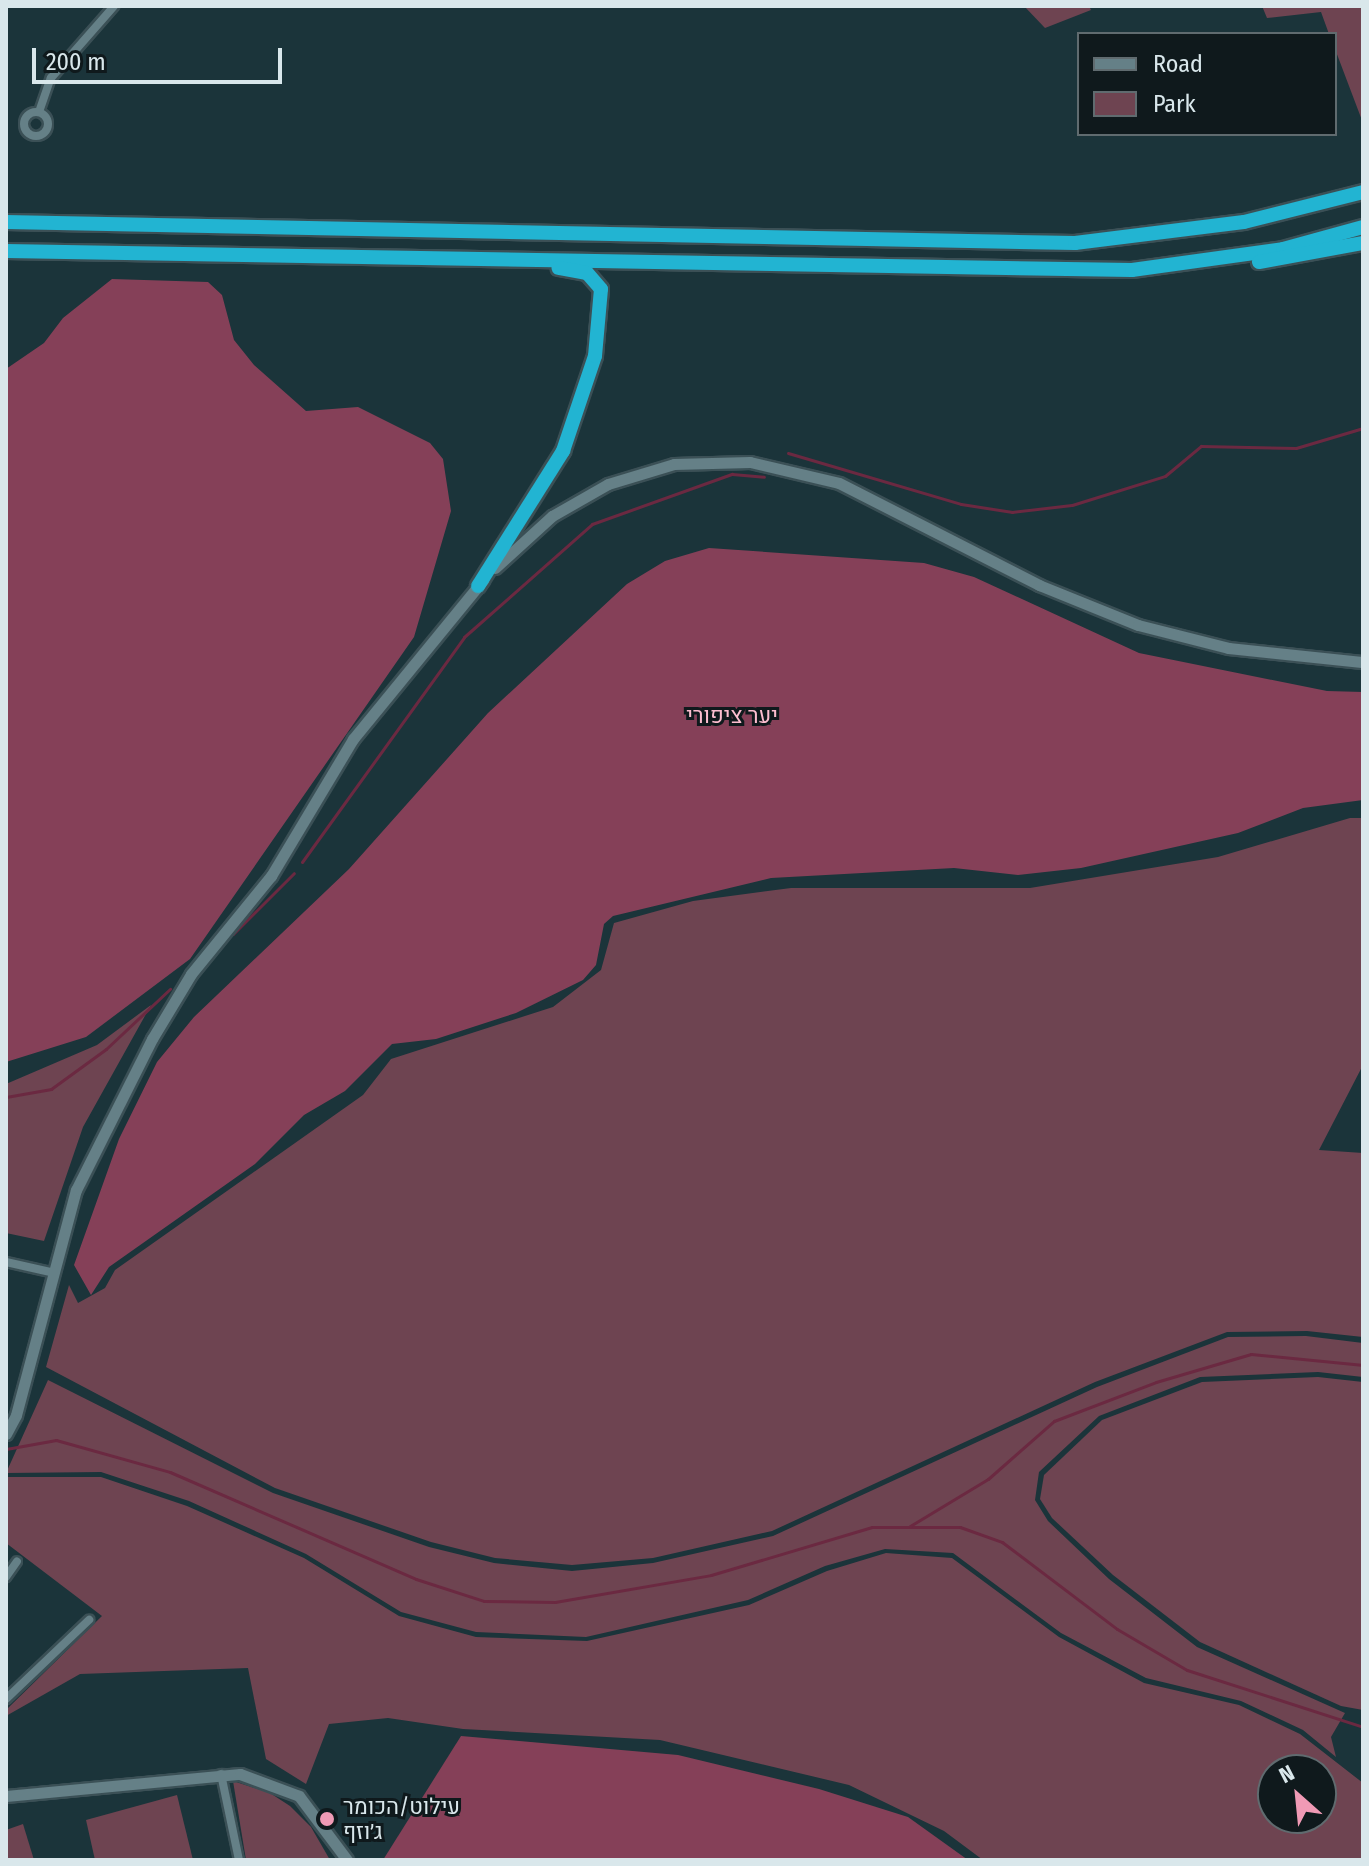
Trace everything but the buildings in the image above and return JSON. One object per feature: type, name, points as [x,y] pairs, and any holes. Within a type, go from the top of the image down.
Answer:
[{"type":"highway","points":[[6,222],[1032,244],[1169,234],[1363,191]]},
{"type":"highway","points":[[1060,271],[1213,261],[1363,227]]},
{"type":"highway","points":[[6,251],[1060,271],[1139,276],[1187,272],[1363,243]]},
{"type":"highway","points":[[422,258],[577,269],[595,281],[604,298],[595,356],[571,434],[532,507],[478,586]]},
{"type":"main road","points":[[6,1434],[55,1273],[76,1190],[191,974],[257,896],[353,739],[478,586],[552,516],[608,484],[674,464],[750,462],[839,483],[1039,585],[1138,625],[1229,648],[1363,662]]},
{"type":"main road","points":[[6,1796],[221,1774],[275,1784],[299,1796],[347,1860]]},
{"type":"street","points":[[39,112],[51,78],[114,6]]},
{"type":"street","points":[[6,1262],[55,1273]]},
{"type":"street","points":[[6,1577],[17,1561]]},
{"type":"street","points":[[6,1699],[89,1620]]},
{"type":"street","points":[[221,1774],[239,1860]]},
{"type":"green space","points":[[1024,6],[1089,6],[1091,10],[1045,28]]},
{"type":"green space","points":[[1262,6],[1363,6],[1363,123],[1337,54],[1337,32],[1328,32],[1321,12],[1267,18]]},
{"type":"green space","points":[[112,279],[208,282],[222,295],[234,340],[254,365],[306,411],[358,407],[430,443],[443,459],[451,511],[414,637],[190,959],[86,1037],[6,1062],[6,369],[44,343],[63,318]]},
{"type":"green space","name":"יער ציפורי","points":[[709,548],[924,563],[974,577],[1139,653],[1327,691],[1363,692],[1363,800],[1303,808],[1238,833],[1081,868],[1018,875],[954,868],[771,878],[613,916],[604,924],[596,965],[583,980],[516,1013],[436,1039],[392,1044],[345,1091],[304,1115],[255,1164],[109,1267],[91,1295],[74,1265],[119,1139],[157,1062],[194,1017],[349,869],[488,713],[627,584],[665,561]]},
{"type":"green space","points":[[1350,818],[1363,818],[1363,1065],[1319,1150],[1363,1153],[1363,1337],[1307,1331],[1227,1332],[1095,1382],[772,1531],[653,1558],[572,1565],[495,1558],[431,1542],[275,1488],[46,1367],[69,1285],[78,1303],[105,1288],[115,1270],[363,1095],[391,1059],[553,1007],[601,970],[614,923],[693,901],[791,888],[1030,888],[1218,857]]},
{"type":"green space","points":[[151,1005],[83,1127],[44,1241],[6,1233],[6,1084],[97,1045]]},
{"type":"green space","points":[[1306,1336],[1363,1343],[1363,1377],[1318,1372],[1200,1377],[1099,1416],[1039,1472],[1035,1500],[1048,1521],[1109,1579],[1197,1647],[1345,1713],[1331,1737],[1335,1754],[1303,1730],[1241,1701],[1146,1678],[1061,1633],[953,1553],[885,1549],[825,1566],[748,1600],[586,1637],[476,1632],[401,1612],[306,1554],[189,1501],[101,1472],[6,1473],[48,1380],[273,1493],[429,1547],[494,1563],[572,1571],[653,1563],[773,1536],[1097,1387],[1228,1337]]},
{"type":"green space","points":[[1318,1377],[1363,1382],[1363,1710],[1341,1706],[1200,1642],[1113,1575],[1052,1518],[1040,1499],[1044,1475],[1102,1420],[1202,1382]]},
{"type":"green space","points":[[6,1477],[101,1477],[187,1506],[304,1558],[399,1616],[476,1637],[587,1641],[749,1605],[827,1571],[886,1553],[952,1558],[1059,1637],[1144,1683],[1239,1705],[1300,1734],[1326,1754],[1257,1754],[1257,1834],[1337,1834],[1337,1763],[1363,1783],[1363,1860],[983,1860],[944,1831],[849,1785],[660,1740],[463,1729],[388,1718],[329,1724],[306,1784],[266,1759],[248,1668],[80,1674],[6,1716],[6,1710],[102,1616],[6,1543]]},
{"type":"green space","points":[[461,1736],[678,1755],[819,1789],[908,1817],[968,1860],[383,1860]]},
{"type":"green space","points":[[233,1781],[270,1793],[290,1806],[311,1827],[330,1860],[246,1860]]},
{"type":"green space","points":[[177,1795],[193,1860],[95,1860],[86,1820]]},
{"type":"green space","points":[[23,1824],[34,1860],[6,1860],[6,1830]]},
{"type":"waterway","points":[[788,453],[961,504],[1012,512],[1072,505],[1165,476],[1201,446],[1296,448],[1363,428]]},
{"type":"waterway","points":[[302,862],[464,637],[592,524],[732,474],[764,477]]},
{"type":"waterway","points":[[233,934],[294,873]]},
{"type":"waterway","points":[[6,1097],[51,1089],[106,1049],[170,989]]},
{"type":"waterway","points":[[910,1526],[988,1479],[1054,1421],[1156,1382],[1251,1354],[1363,1365]]},
{"type":"waterway","points":[[6,1449],[56,1440],[170,1472],[416,1579],[484,1601],[555,1602],[711,1575],[872,1527],[960,1527],[1002,1542],[1117,1629],[1187,1670],[1363,1727]]},
{"type":"place","name":"עילוט/הכומר ג׳וזף","points":[[327,1819]]}]
